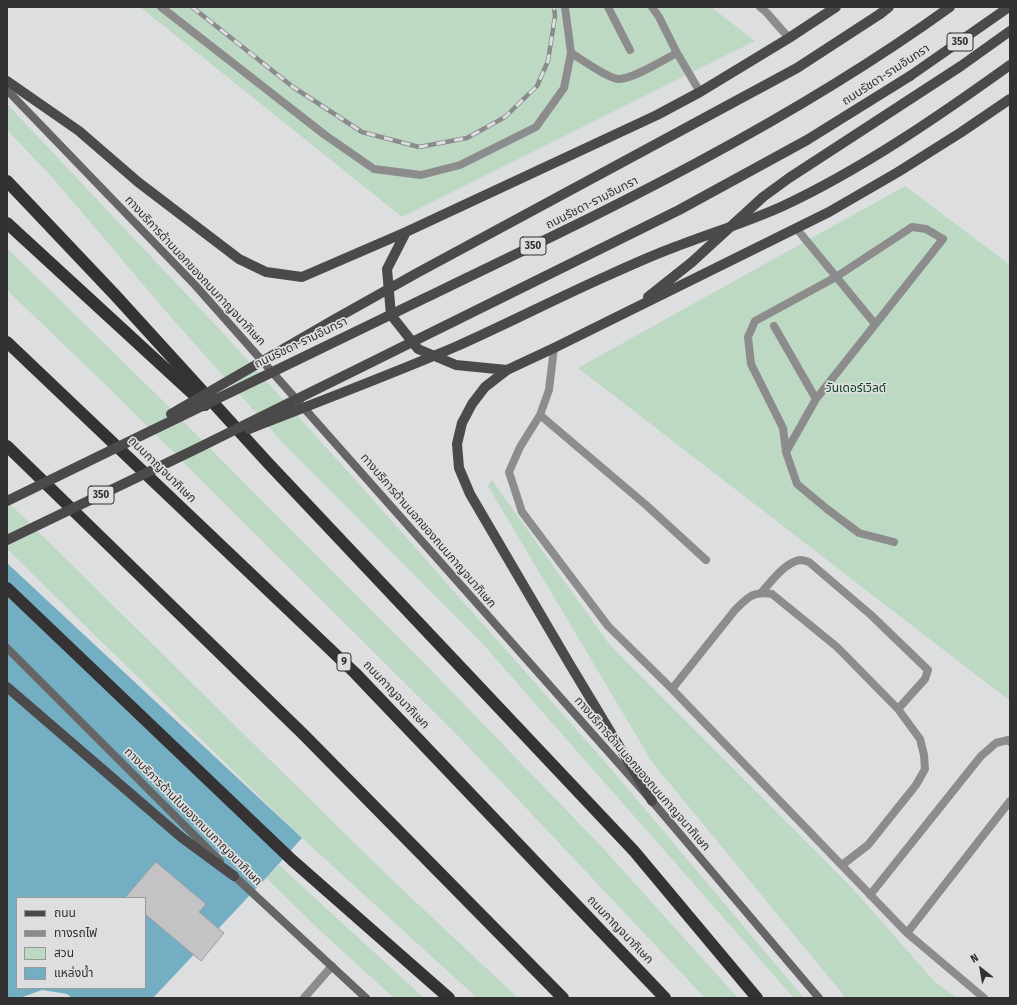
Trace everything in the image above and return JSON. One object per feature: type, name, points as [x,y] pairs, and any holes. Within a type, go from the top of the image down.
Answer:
[{"type":"highway","points":[[7,181],[115,294],[268,463],[634,852],[757,998]]},
{"type":"highway","points":[[7,223],[268,463]]},
{"type":"highway","name":"ถนนกาญจนาภิเษก","points":[[7,342],[355,672],[665,998]]},
{"type":"highway","points":[[7,446],[303,734],[564,998]]},
{"type":"highway","points":[[7,588],[292,860],[449,998]]},
{"type":"main road","points":[[7,81],[79,131],[138,182],[238,259],[266,272],[302,277],[406,232],[657,114],[700,92],[789,38],[836,7]]},
{"type":"main road","name":"ถนนรัชดา-รามอินทรา","points":[[100,456],[335,319],[797,68],[889,7]]},
{"type":"main road","name":"ถนนรัชดา-รามอินทรา","points":[[7,501],[346,335],[578,225],[732,145],[840,82],[950,7]]},
{"type":"main road","name":"ถนนรัชดา-รามอินทรา","points":[[7,540],[194,450],[680,210],[807,140],[910,76],[1009,7]]},
{"type":"main road","points":[[617,317],[674,278],[763,197],[789,178],[961,66],[1010,31]]},
{"type":"main road","name":"ถนนรัชดา-รามอินทรา","points":[[194,450],[396,371],[495,328],[639,261],[783,206],[820,187],[901,139],[952,106],[1010,65]]},
{"type":"main road","name":"ทางบริการด้านนอกของถนนกาญจนาภิเษก","points":[[7,90],[195,285],[652,801],[819,998]]},
{"type":"main road","points":[[652,801],[470,494],[459,468],[457,444],[462,423],[472,404],[485,387],[507,370],[829,212],[898,172],[1010,99]]},
{"type":"main road","points":[[406,232],[387,268],[391,315],[418,349],[456,365],[507,370]]},
{"type":"main road","name":"ทางบริการด้านในของถนนกาญจนาภิเษก","points":[[7,648],[234,876],[366,998]]},
{"type":"main road","points":[[7,687],[181,837],[234,876]]},
{"type":"street","points":[[162,7],[325,135],[374,169],[421,175],[460,165],[536,127],[564,88],[571,53],[565,7]]},
{"type":"street","points":[[608,7],[630,50]]},
{"type":"street","points":[[652,7],[659,16],[677,53],[700,92]]},
{"type":"street","points":[[760,7],[789,38]]},
{"type":"street","points":[[571,53],[599,71],[619,80],[631,76],[677,53]]},
{"type":"street","points":[[786,452],[816,399],[943,239],[926,228],[912,227],[836,276],[755,321],[748,337],[751,364],[783,428],[786,452],[797,484],[859,533],[894,542]]},
{"type":"street","points":[[796,228],[876,324]]},
{"type":"street","points":[[774,326],[816,399]]},
{"type":"street","points":[[554,348],[549,390],[540,415],[520,447],[509,472],[522,512],[608,626],[672,689],[907,933],[984,998]]},
{"type":"street","points":[[540,415],[646,505],[706,560]]},
{"type":"street","points":[[761,593],[784,569],[793,562],[801,560],[809,562],[871,615],[928,670],[925,679],[898,709]]},
{"type":"street","points":[[672,689],[747,598],[761,593],[772,594],[837,647],[898,709],[915,730],[920,739],[926,769],[868,845],[842,865]]},
{"type":"street","points":[[870,894],[981,756],[996,743],[1008,740],[1010,742]]},
{"type":"street","points":[[907,933],[1010,801]]},
{"type":"street","points":[[304,998],[332,966]]},
{"type":"green space","points":[[140,7],[711,7],[755,41],[402,217]]},
{"type":"green space","points":[[7,104],[223,333],[367,493],[612,770],[804,998],[794,998],[481,642],[282,442],[169,315],[52,177],[7,130]]},
{"type":"green space","name":"วันเดอร์เวิลด์","points":[[905,186],[1010,265],[1010,701],[578,368]]},
{"type":"green space","points":[[7,248],[157,395],[428,667],[601,846],[738,998],[705,998],[462,740],[112,391],[7,290]]},
{"type":"green space","points":[[492,480],[609,644],[853,889],[935,982],[957,998],[846,998],[652,762],[488,486]]},
{"type":"green space","points":[[7,501],[388,876],[518,998],[477,998],[302,838],[7,549]]},
{"type":"green space","points":[[279,865],[424,998],[394,998],[328,938],[266,878]]},
{"type":"water","points":[[7,563],[302,838],[153,998],[72,998],[67,994],[42,990],[20,998],[7,998]]},
{"type":"building","points":[[156,862],[206,904],[199,912],[224,933],[201,961],[146,915],[146,897],[126,897]]},
{"type":"railway","points":[[192,7],[293,87],[362,132],[419,147],[467,138],[505,117],[537,86],[548,61],[555,16],[554,7]]}]
